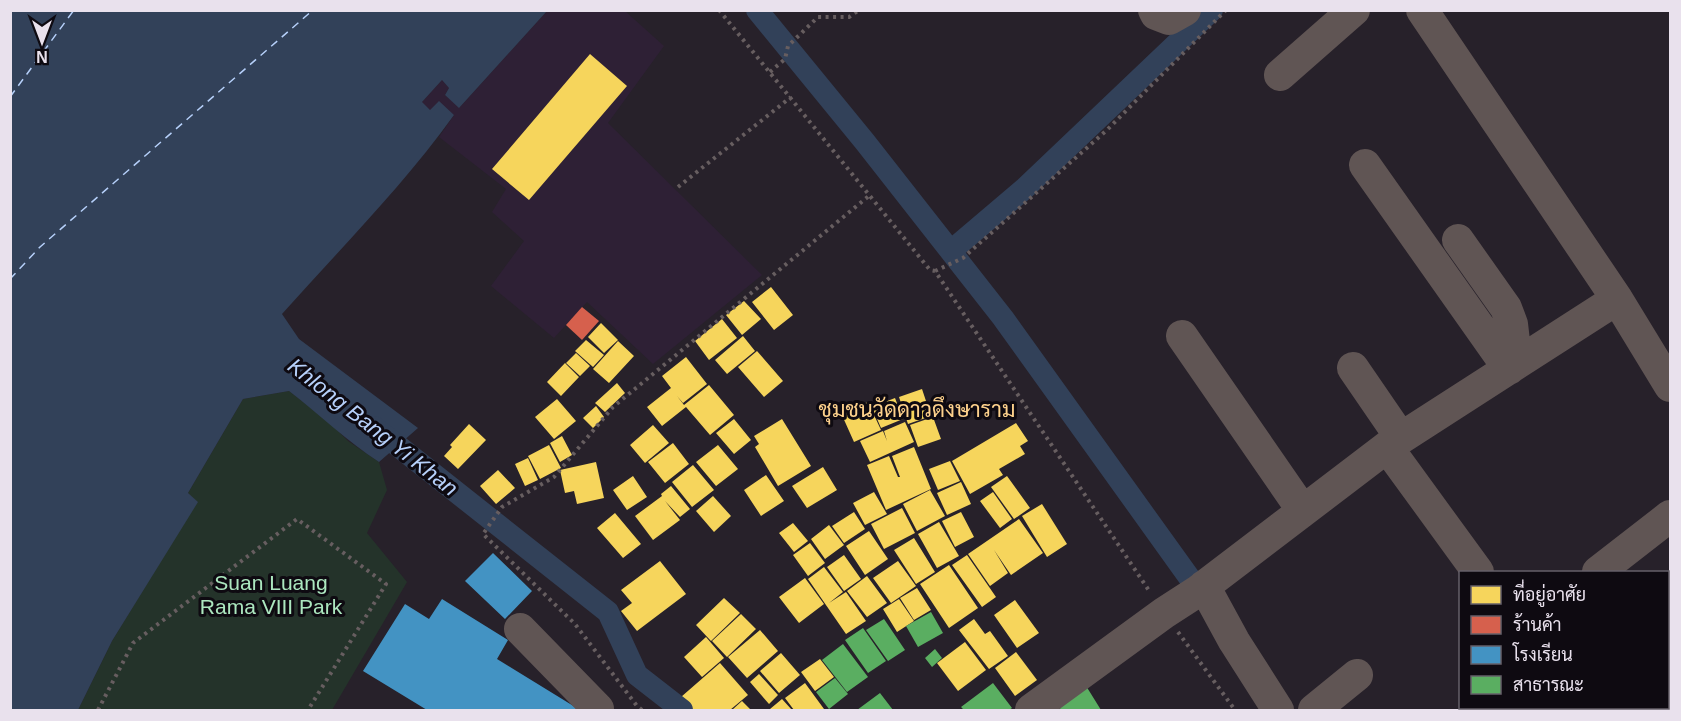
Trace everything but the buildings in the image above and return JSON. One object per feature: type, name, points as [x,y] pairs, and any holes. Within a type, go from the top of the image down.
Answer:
[{"type":"street","points":[[1154,10],[1156,14],[1169,19],[1185,10]]},
{"type":"street","points":[[1280,75],[1354,10]]},
{"type":"street","points":[[1422,10],[1617,299],[1671,386]]},
{"type":"street","points":[[1365,165],[1515,365]]},
{"type":"street","points":[[1458,240],[1506,308],[1512,324],[1515,365]]},
{"type":"street","points":[[1031,711],[1204,586],[1394,442],[1617,299]]},
{"type":"street","points":[[1182,336],[1303,511]]},
{"type":"street","points":[[1353,369],[1394,442],[1477,571]]},
{"type":"street","points":[[1601,571],[1671,516]]},
{"type":"street","points":[[1204,586],[1234,641],[1278,711]]},
{"type":"street","points":[[520,629],[598,709],[596,711]]},
{"type":"street","points":[[1314,711],[1357,675]]},
{"type":"path","points":[[719,10],[930,270],[937,271],[963,258],[1108,129],[1226,10]]},
{"type":"path","points":[[770,72],[785,59],[788,46],[818,17],[849,17],[859,10]]},
{"type":"path","points":[[678,187],[791,97]]},
{"type":"path","points":[[642,711],[575,624],[483,534],[502,507],[554,477],[613,407],[870,195]]},
{"type":"path","points":[[937,271],[1164,613],[1235,711]]},
{"type":"path","points":[[98,711],[133,643],[297,519],[386,584],[308,711]]},
{"type":"shaded area","points":[[547,11],[625,11],[664,46],[608,123],[762,275],[653,364],[587,302],[554,338],[491,286],[524,241],[492,212],[506,189],[439,137],[454,115],[430,110],[421,103],[442,80],[449,88],[445,95],[460,107]]},
{"type":"green space","name":"Suan Luang Rama VIII Park","points":[[289,391],[329,422],[348,441],[379,462],[387,490],[367,533],[407,582],[332,710],[78,710],[112,641],[197,502],[188,493],[243,399]]},
{"type":"water","points":[[10,11],[547,11],[459,108],[445,95],[449,88],[442,80],[422,102],[430,110],[439,101],[454,115],[392,192],[282,314],[299,339],[418,428],[379,462],[289,391],[243,399],[188,493],[198,502],[112,641],[78,710],[11,710]]},
{"type":"waterway","points":[[757,10],[865,142],[1003,318],[1191,580]]},
{"type":"waterway","points":[[951,251],[1024,189],[1212,10]]},
{"type":"waterway","name":"Khlong Bang Yi Khan","points":[[374,427],[608,612],[637,675],[682,710]]},
{"type":"ferry route","points":[[10,97],[74,10]]},
{"type":"ferry route","points":[[10,279],[40,247],[313,10]]},
{"type":"district","name":"ชุมชนวัดดาวดึงษาราม","points":[[917,409]]}]
